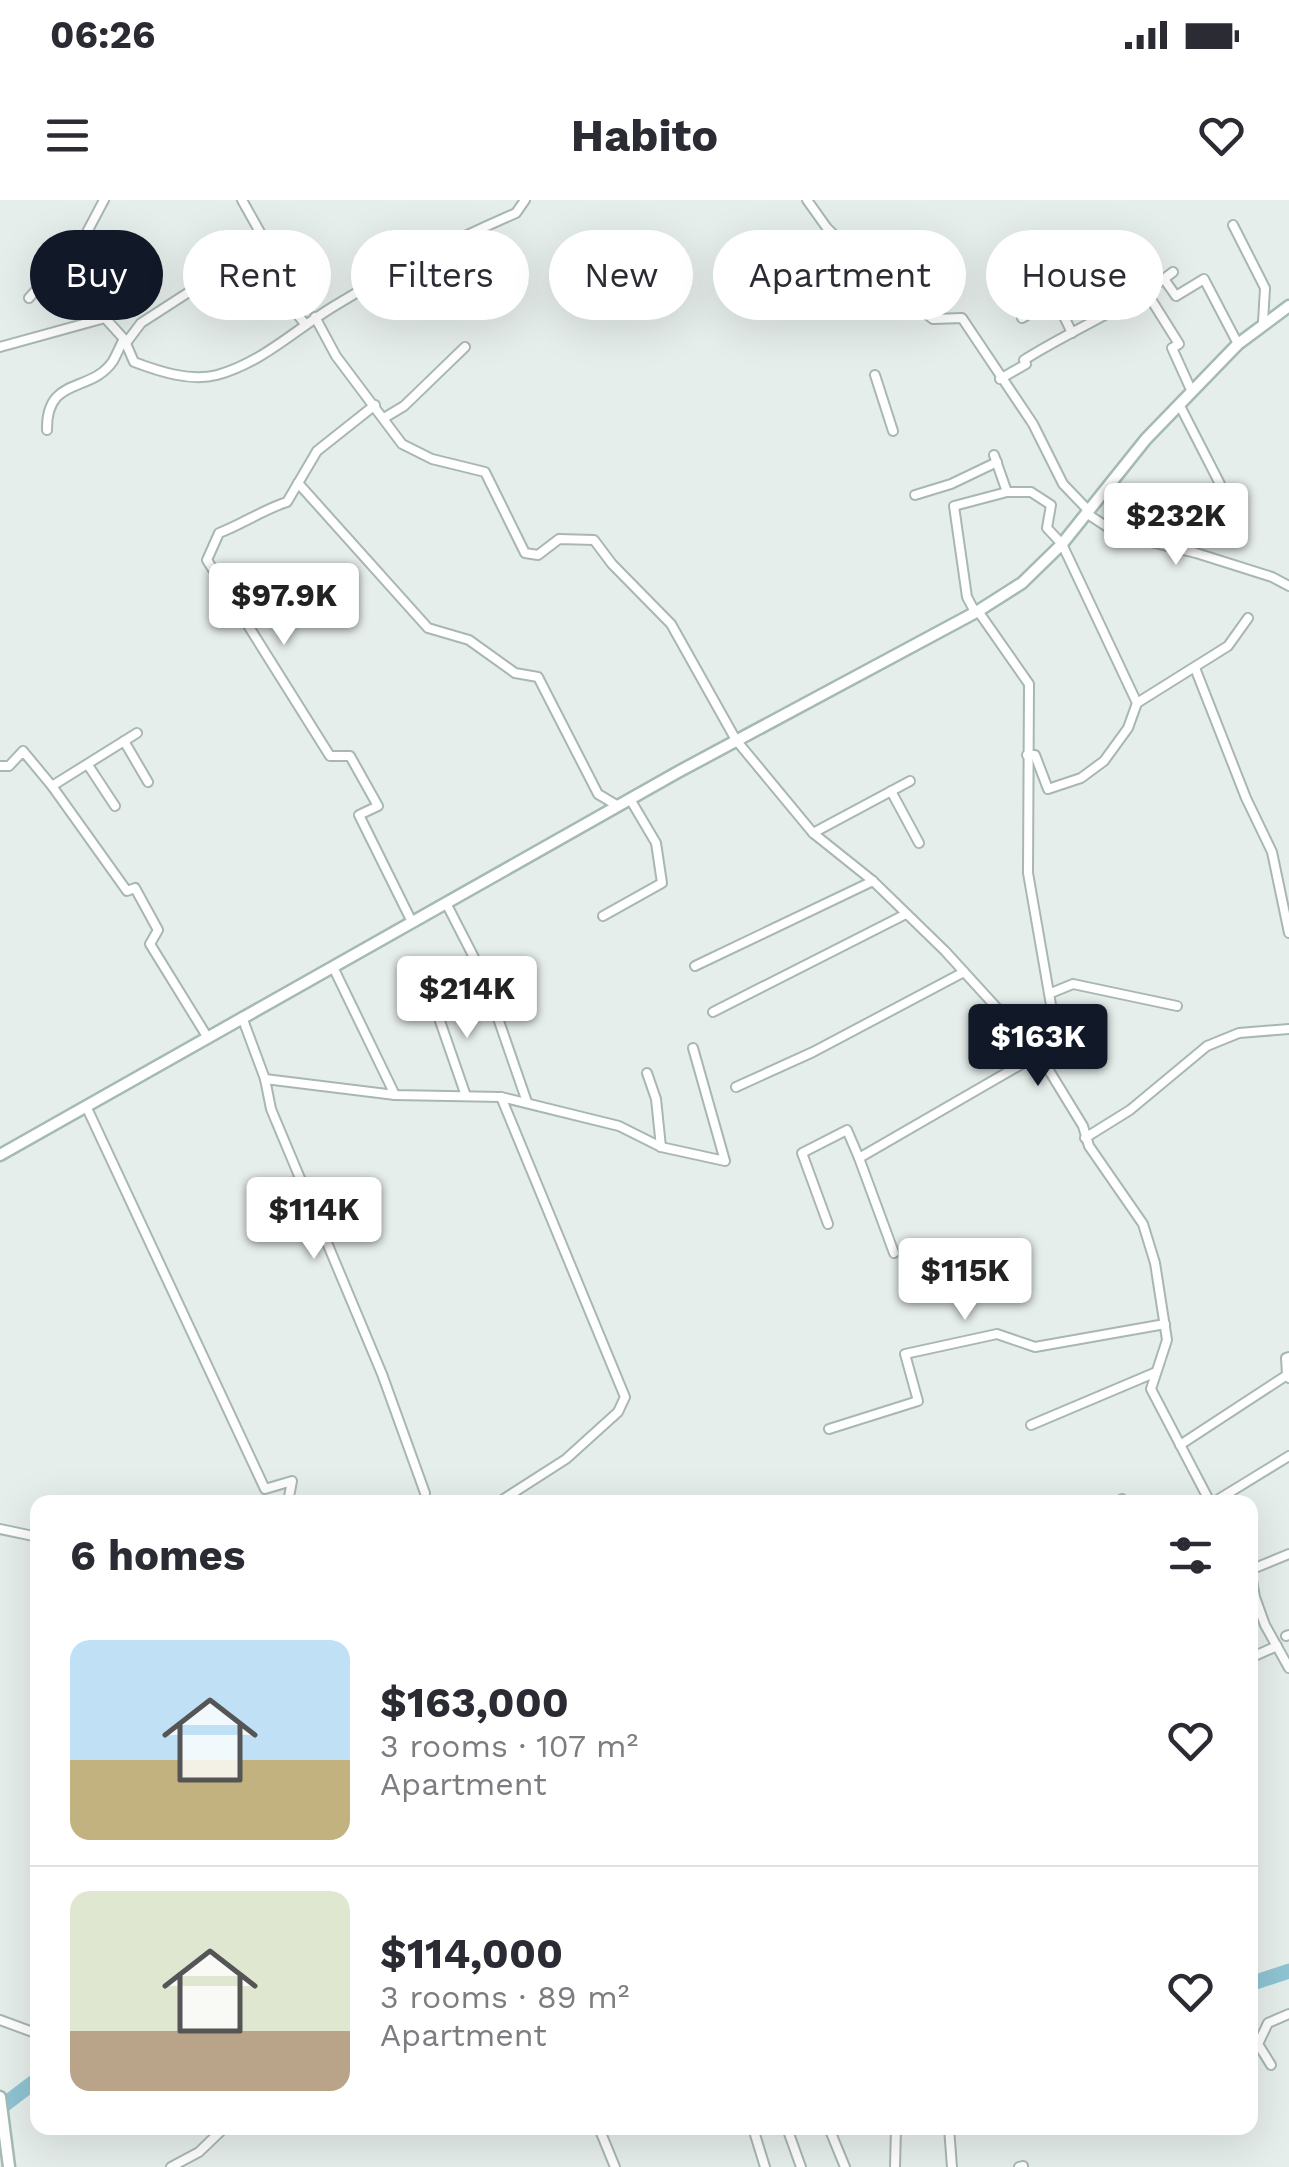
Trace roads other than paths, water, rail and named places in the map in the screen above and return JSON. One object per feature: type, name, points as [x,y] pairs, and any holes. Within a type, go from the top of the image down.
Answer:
[{"type":"main road","points":[[0,1155],[1022,583],[1062,544],[1146,439],[1238,344],[1286,308]]},
{"type":"main road","points":[[0,2097],[9,2162]]},
{"type":"street","points":[[29,298],[86,234],[104,200]]},
{"type":"street","points":[[242,200],[259,230]]},
{"type":"street","points":[[331,307],[516,214],[525,200]]},
{"type":"street","points":[[807,200],[827,228],[877,276],[933,319],[962,318],[1033,424],[1062,484],[1087,512],[1118,534],[1211,558],[1289,586]]},
{"type":"street","points":[[1233,225],[1266,288],[1263,322]]},
{"type":"street","points":[[1173,272],[1164,279],[1176,296],[1204,279],[1238,344]]},
{"type":"street","points":[[47,430],[47,412],[61,390],[88,379],[113,362],[141,323],[183,296]]},
{"type":"street","points":[[1286,308],[1289,324]]},
{"type":"street","points":[[0,346],[105,318],[125,341],[134,362],[169,374],[214,376],[268,352],[311,320]]},
{"type":"street","points":[[1163,318],[1179,344],[1172,348],[1192,392]]},
{"type":"street","points":[[302,320],[305,324]]},
{"type":"street","points":[[317,320],[336,356],[402,444],[432,459],[485,472],[524,553],[538,555],[559,539],[594,540],[671,624],[736,740],[813,833],[873,881],[1039,1054],[1083,1126],[1086,1138],[1143,1224],[1155,1263],[1167,1340],[1151,1389],[1208,1495]]},
{"type":"street","points":[[1066,320],[1072,333]]},
{"type":"street","points":[[1000,378],[1026,364],[1024,360],[1046,346],[1096,320]]},
{"type":"street","points":[[384,418],[404,406],[465,347]]},
{"type":"street","points":[[875,374],[893,432]]},
{"type":"street","points":[[1180,404],[1220,484]]},
{"type":"street","points":[[375,405],[317,451],[287,502],[259,511],[243,524],[219,532],[207,560],[330,756],[350,756],[378,806],[358,815],[412,922]]},
{"type":"street","points":[[915,495],[951,484],[996,458],[1007,492]]},
{"type":"street","points":[[298,483],[428,628],[469,640],[515,673],[538,677],[556,719],[598,794],[618,806]]},
{"type":"street","points":[[1023,1036],[1049,1016],[1051,994],[1028,873],[1029,684],[967,596],[954,506],[1007,492],[1031,492],[1051,505],[1046,528],[1062,544],[1137,703]]},
{"type":"street","points":[[1027,755],[1036,755],[1048,789],[1081,778],[1104,762],[1128,728],[1137,703],[1228,646],[1248,618]]},
{"type":"street","points":[[1194,668],[1272,852],[1289,933]]},
{"type":"street","points":[[52,786],[137,732]]},
{"type":"street","points":[[124,741],[148,782]]},
{"type":"street","points":[[0,766],[9,766],[23,751],[126,891],[136,888],[158,930],[150,944],[208,1038]]},
{"type":"street","points":[[88,765],[114,806]]},
{"type":"street","points":[[813,833],[910,781]]},
{"type":"street","points":[[890,791],[919,843]]},
{"type":"street","points":[[602,916],[662,884],[656,842],[630,799]]},
{"type":"street","points":[[695,966],[873,881]]},
{"type":"street","points":[[446,903],[483,976],[527,1103]]},
{"type":"street","points":[[713,1012],[906,914]]},
{"type":"street","points":[[333,967],[395,1095]]},
{"type":"street","points":[[736,1087],[829,1044],[964,972]]},
{"type":"street","points":[[1051,994],[1072,984],[1176,1006]]},
{"type":"street","points":[[432,998],[466,1096]]},
{"type":"street","points":[[242,1017],[265,1079],[271,1109],[382,1374],[425,1493]]},
{"type":"street","points":[[1086,1138],[1130,1110],[1207,1046],[1239,1034],[1289,1029]]},
{"type":"street","points":[[265,1079],[395,1095],[501,1097],[619,1126],[661,1147],[725,1161],[692,1048]]},
{"type":"street","points":[[859,1158],[1039,1054]]},
{"type":"street","points":[[647,1073],[656,1099],[661,1147]]},
{"type":"street","points":[[501,1097],[625,1398],[618,1412],[566,1459],[510,1495]]},
{"type":"street","points":[[86,1106],[265,1489],[292,1481],[289,1495]]},
{"type":"street","points":[[828,1224],[802,1154],[848,1130],[894,1253]]},
{"type":"street","points":[[829,1429],[918,1400],[905,1354],[997,1334],[1035,1347],[1164,1324]]},
{"type":"street","points":[[1180,1445],[1288,1376],[1289,1357]]},
{"type":"street","points":[[1031,1425],[1154,1373]]},
{"type":"street","points":[[1224,1495],[1289,1456]]},
{"type":"street","points":[[0,1529],[30,1535]]},
{"type":"street","points":[[1258,1567],[1289,1554]]},
{"type":"street","points":[[1258,1606],[1289,1668]]},
{"type":"street","points":[[1258,1654],[1277,1646]]},
{"type":"street","points":[[1271,2065],[1258,2044],[1268,2023],[1289,2014]]},
{"type":"street","points":[[0,2020],[30,2031]]},
{"type":"street","points":[[171,2167],[198,2152],[216,2135]]},
{"type":"street","points":[[602,2135],[615,2167]]},
{"type":"street","points":[[755,2135],[766,2167]]},
{"type":"street","points":[[790,2135],[801,2167]]},
{"type":"street","points":[[832,2135],[845,2167]]},
{"type":"street","points":[[895,2167],[896,2135]]},
{"type":"street","points":[[950,2135],[952,2167]]},
{"type":"waterway","points":[[1258,1981],[1289,1971]]},
{"type":"waterway","points":[[0,2108],[30,2085]]}]
